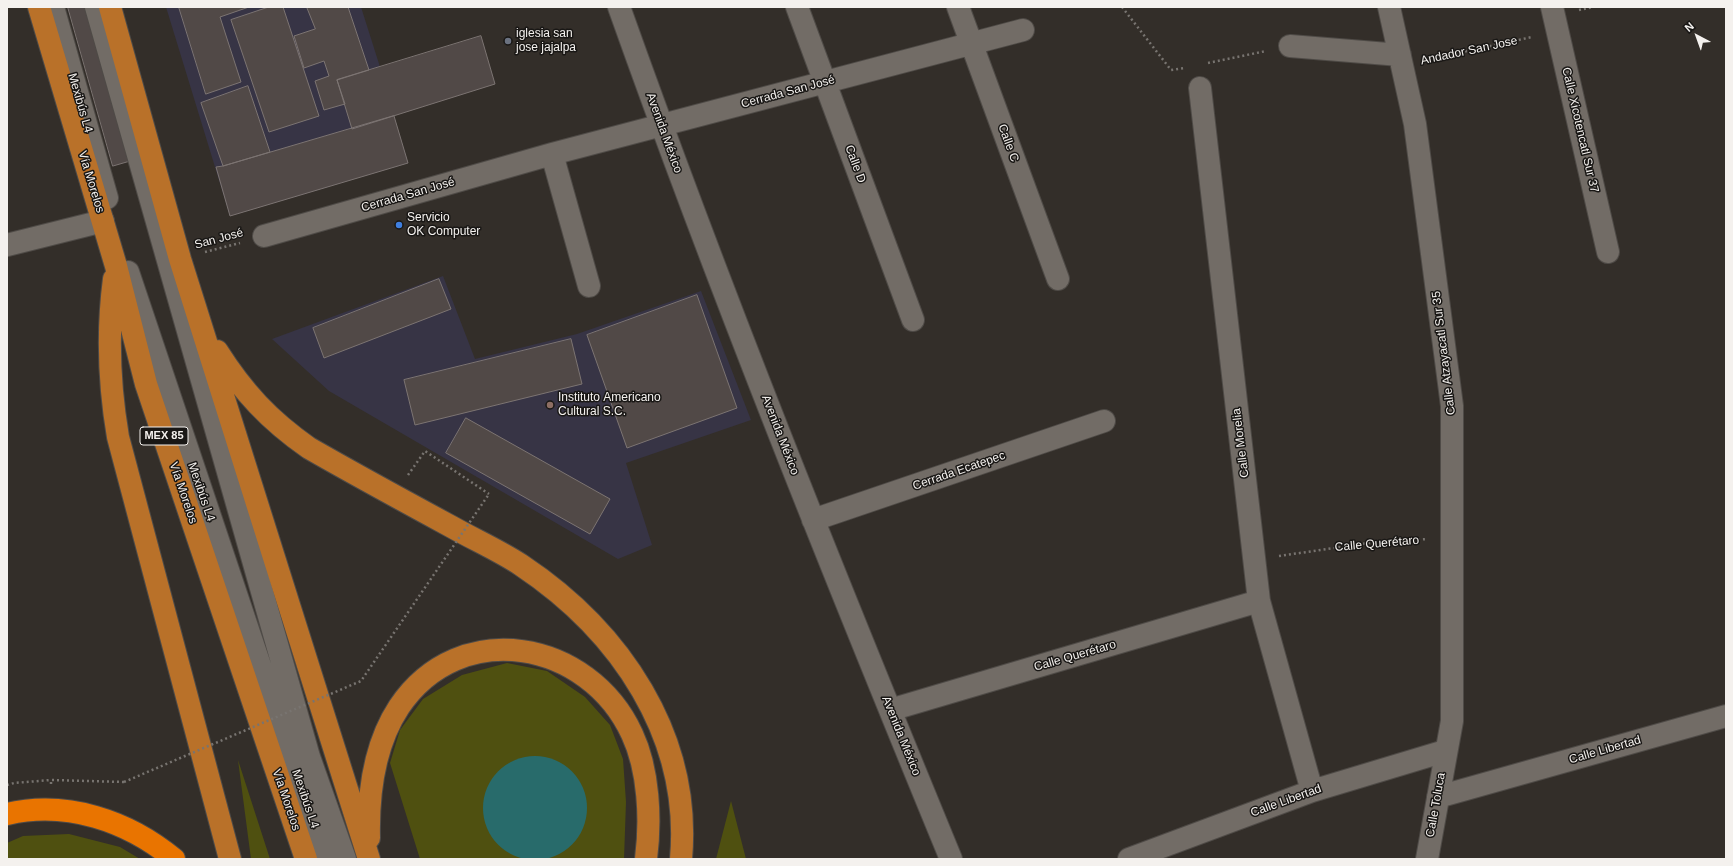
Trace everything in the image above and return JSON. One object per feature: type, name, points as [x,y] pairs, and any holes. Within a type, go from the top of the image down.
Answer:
[{"type":"highway","points":[[7,814],[45,810],[62,810],[89,815],[114,823],[139,834],[161,848],[174,859]]},
{"type":"main road","name":"Vía Morelos","points":[[39,7],[116,266],[146,384],[306,859]]},
{"type":"main road","points":[[110,7],[180,259],[370,859]]},
{"type":"main road","points":[[116,266],[111,300],[109,334],[110,382],[118,437],[230,859]]},
{"type":"main road","points":[[202,328],[238,382],[259,408],[284,430],[309,448],[521,565],[556,592],[588,622],[614,650],[637,680],[651,704],[671,757],[677,785],[681,816],[681,859]]},
{"type":"main road","points":[[370,859],[369,816],[371,788],[382,744],[390,723],[399,707],[423,680],[438,669],[466,656],[481,652],[505,649],[524,650],[544,655],[562,662],[580,672],[596,684],[611,699],[623,716],[633,735],[640,754],[646,785],[648,815],[646,859]]},
{"type":"street","name":"Mexibús L4","points":[[53,7],[134,295],[325,859]]},
{"type":"street","name":"Mexibús L4","points":[[96,7],[309,757],[345,859]]},
{"type":"street","name":"Avenida México","points":[[619,7],[681,180],[814,520],[951,859]]},
{"type":"street","name":"Calle D","points":[[797,7],[913,320]]},
{"type":"street","name":"Calle C","points":[[958,7],[1058,279]]},
{"type":"street","name":"Calle Atzayacatl Sur 35","points":[[1389,7],[1415,124],[1452,406],[1452,721],[1445,751]]},
{"type":"street","name":"Calle Xicotencatl Sur 37","points":[[1554,16],[1608,252]]},
{"type":"street","name":"Cerrada San José","points":[[264,236],[552,154],[1023,30]]},
{"type":"street","points":[[1290,46],[1400,55]]},
{"type":"street","name":"Calle Morelia","points":[[1200,88],[1259,601],[1312,791]]},
{"type":"street","points":[[552,154],[589,286]]},
{"type":"street","points":[[7,245],[103,221]]},
{"type":"street","name":"Cerrada Ecatepec","points":[[814,520],[1104,420]]},
{"type":"street","name":"Calle Querétaro","points":[[890,710],[1259,601]]},
{"type":"street","name":"Calle Libertad","points":[[1438,797],[1726,716]]},
{"type":"street","name":"Calle Libertad","points":[[1128,859],[1312,791],[1445,751]]},
{"type":"street","name":"Calle Toluca","points":[[1426,859],[1445,751]]},
{"type":"path","points":[[1122,7],[1171,70],[1187,67]]},
{"type":"path","name":"Andador San Jose","points":[[1400,55],[1414,63],[1544,35],[1554,16],[1593,7]]},
{"type":"path","points":[[1202,64],[1241,57]]},
{"type":"path","name":"San José","points":[[180,259],[264,236]]},
{"type":"path","points":[[73,780],[124,782],[361,681],[489,494],[425,451]]},
{"type":"path","name":"Calle Querétaro","points":[[1254,559],[1369,543],[1452,538]]},
{"type":"path","points":[[7,785],[51,780]]},
{"type":"shaded area","points":[[166,7],[361,7],[380,67],[338,80],[345,104],[394,116],[408,163],[230,216]]},
{"type":"shaded area","name":"Instituto Americano Cultural S.C.","points":[[443,276],[475,359],[577,334],[701,291],[751,420],[626,463],[652,545],[618,559],[329,391],[272,339]]},
{"type":"shaded area","points":[[507,663],[547,671],[585,697],[610,725],[623,759],[626,802],[624,859],[420,859],[390,763],[400,730],[423,699],[462,675]]},
{"type":"shaded area","points":[[238,760],[270,859],[251,859]]},
{"type":"shaded area","points":[[731,801],[746,859],[716,859]]},
{"type":"shaded area","points":[[69,834],[120,847],[140,859],[7,859],[7,843],[23,836]]},
{"type":"water","points":[[535,756],[555,760],[572,771],[583,788],[587,808],[583,828],[572,845],[555,856],[535,860],[515,856],[498,845],[487,828],[483,808],[487,788],[498,771],[515,760]]},
{"type":"building","points":[[68,7],[94,7],[137,159],[113,166]]},
{"type":"building","points":[[179,7],[249,7],[220,17],[241,82],[206,94]]},
{"type":"building","points":[[269,7],[283,7],[319,116],[269,132],[231,20]]},
{"type":"building","points":[[307,7],[348,7],[369,70],[337,80],[345,104],[324,110],[315,81],[329,76],[324,61],[304,68],[294,36],[315,29]]},
{"type":"building","points":[[481,36],[495,84],[352,129],[337,80]]},
{"type":"building","points":[[248,86],[270,152],[223,166],[201,103]]},
{"type":"building","points":[[394,116],[408,163],[230,216],[216,167]]},
{"type":"building","points":[[439,279],[451,309],[324,358],[313,328]]},
{"type":"building","points":[[697,295],[737,408],[627,448],[587,335]]},
{"type":"building","points":[[571,339],[582,384],[415,425],[404,380]]},
{"type":"building","points":[[466,418],[610,499],[590,534],[446,453]]},
{"type":"place","name":"iglesia san jose jajalpa","points":[[508,41]]},
{"type":"place","name":"Servicio OK Computer","points":[[399,225]]},
{"type":"place","name":"Instituto Americano Cultural S.C.","points":[[550,405]]}]
